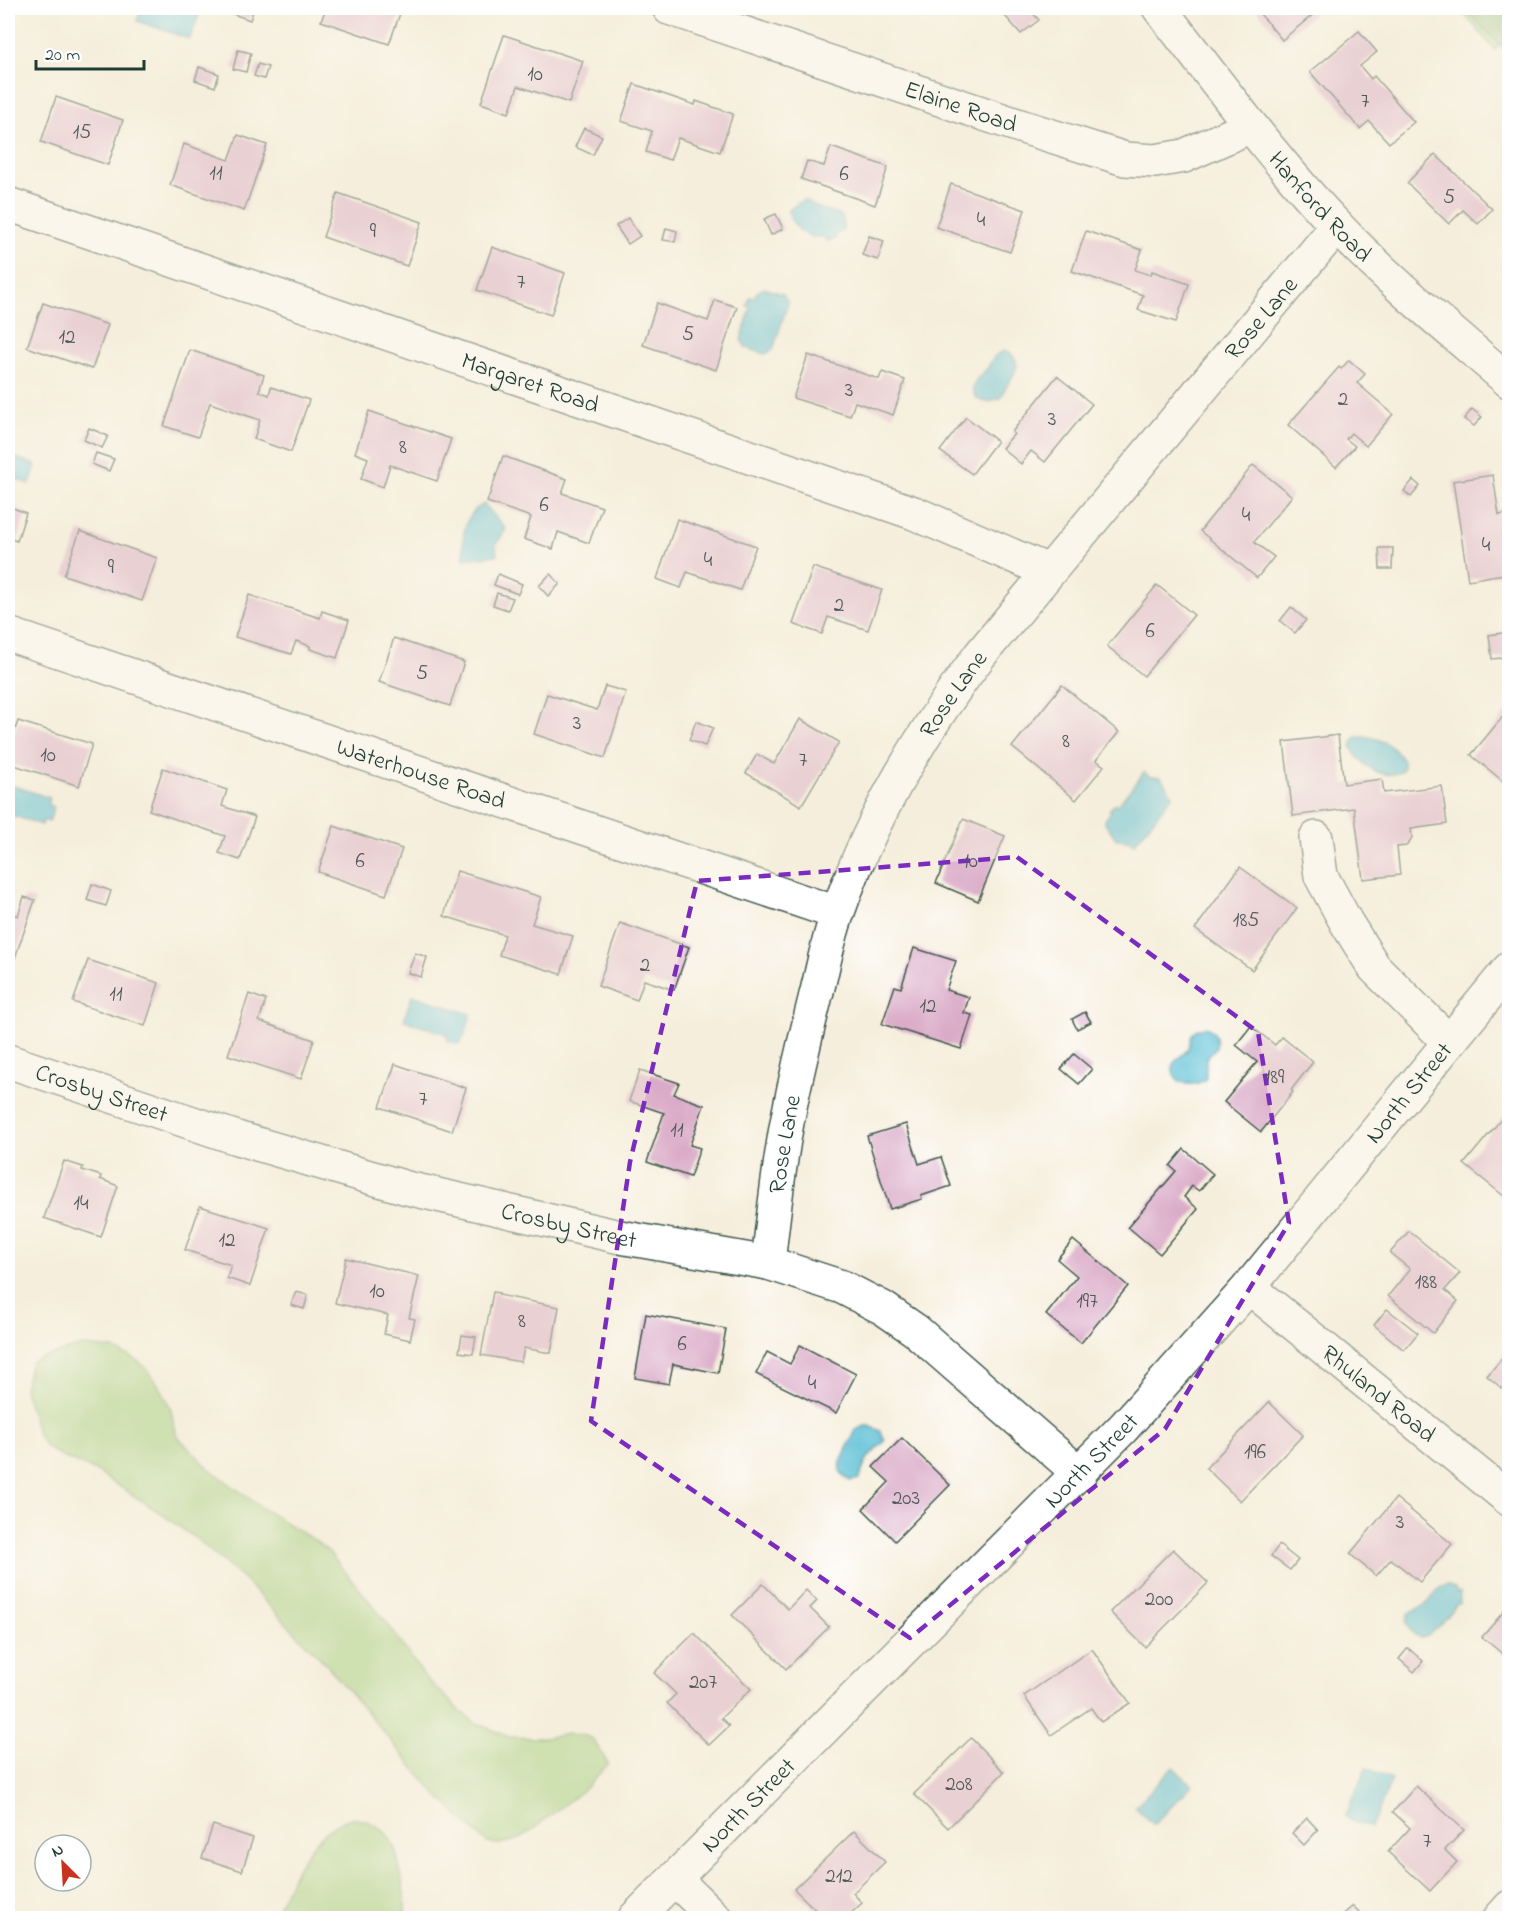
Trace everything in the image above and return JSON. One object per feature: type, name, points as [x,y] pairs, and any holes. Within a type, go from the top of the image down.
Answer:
[{"type":"street","name":"Elaine Road","points":[[669,8],[1125,159],[1155,161],[1184,156],[1251,126]]},
{"type":"street","name":"Hanford Road","points":[[1159,8],[1251,126],[1336,226],[1409,295],[1509,382]]},
{"type":"street","name":"Margaret Road","points":[[8,204],[914,513],[1048,572]]},
{"type":"street","name":"Rose Lane","points":[[768,1263],[796,1073],[837,913],[856,864],[894,786],[947,699],[980,655],[1336,226]]},
{"type":"street","name":"Waterhouse Road","points":[[8,634],[837,913]]},
{"type":"street","points":[[1316,838],[1321,876],[1374,967],[1449,1042]]},
{"type":"street","name":"North Street","points":[[635,1918],[1124,1428],[1250,1287],[1509,968]]},
{"type":"street","name":"Crosby Street","points":[[8,1061],[237,1138],[407,1188],[620,1237],[768,1263],[842,1287],[900,1319],[915,1330],[1080,1474]]},
{"type":"street","name":"Rhuland Road","points":[[1250,1287],[1509,1500]]},
{"type":"street","points":[[675,1879],[715,1918]]},
{"type":"street","points":[[1500,1918],[1509,1907]]},
{"type":"highlighted area","points":[[1017,857],[1258,1032],[1289,1223],[1165,1429],[910,1638],[591,1421],[630,1162],[697,881]]},
{"type":"green space","points":[[1459,8],[1509,8],[1509,33],[1495,50]]},
{"type":"green space","points":[[1464,8],[1509,8],[1509,54]]},
{"type":"green space","points":[[82,1346],[114,1349],[147,1368],[170,1407],[177,1436],[210,1469],[263,1509],[313,1539],[329,1552],[387,1623],[424,1676],[460,1711],[475,1722],[509,1737],[543,1738],[568,1734],[583,1735],[593,1739],[608,1764],[588,1786],[520,1839],[500,1844],[487,1843],[435,1793],[326,1664],[242,1578],[200,1542],[156,1510],[94,1470],[58,1455],[46,1447],[38,1435],[24,1389],[31,1362]]},
{"type":"green space","points":[[351,1818],[364,1820],[383,1830],[394,1847],[404,1895],[404,1918],[273,1918],[294,1874],[312,1846],[323,1834]]},
{"type":"water","points":[[141,8],[201,10],[190,39],[137,21]]},
{"type":"water","points":[[803,200],[841,216],[843,230],[836,235],[836,239],[826,241],[825,237],[812,237],[796,226],[789,210]]},
{"type":"water","points":[[764,288],[783,294],[788,303],[773,350],[765,354],[746,348],[741,340],[751,307],[747,306],[750,297],[754,298],[756,293]]},
{"type":"water","points":[[1006,351],[1015,359],[1016,368],[1012,378],[1000,399],[981,401],[973,392],[975,381],[995,356]]},
{"type":"water","points":[[8,455],[36,465],[30,484],[8,476]]},
{"type":"water","points":[[484,504],[506,529],[496,545],[497,555],[464,559],[463,543],[467,520]]},
{"type":"water","points":[[1355,738],[1379,740],[1390,746],[1403,761],[1403,769],[1389,775],[1365,765],[1351,745]]},
{"type":"water","points":[[1144,772],[1150,777],[1160,777],[1173,795],[1134,844],[1128,840],[1116,839],[1104,821],[1111,812],[1109,810],[1115,803],[1118,805]]},
{"type":"water","points":[[8,784],[50,798],[48,805],[54,807],[49,822],[43,820],[42,825],[8,814]]},
{"type":"water","points":[[412,995],[471,1014],[464,1037],[459,1044],[448,1041],[446,1034],[404,1020]]},
{"type":"water","points":[[1205,1027],[1213,1032],[1217,1041],[1216,1048],[1206,1058],[1206,1078],[1195,1084],[1183,1083],[1174,1076],[1174,1064],[1188,1049],[1195,1031]]},
{"type":"water","points":[[867,1425],[881,1431],[885,1441],[867,1459],[859,1479],[850,1481],[840,1472],[841,1461],[856,1430]]},
{"type":"water","points":[[1447,1585],[1455,1589],[1457,1593],[1460,1592],[1460,1604],[1457,1604],[1433,1632],[1418,1637],[1412,1633],[1407,1623],[1409,1615],[1429,1602],[1437,1590]]},
{"type":"water","points":[[1173,1767],[1192,1785],[1154,1825],[1135,1807]]},
{"type":"water","points":[[1366,1768],[1392,1779],[1371,1828],[1345,1817]]},
{"type":"building","points":[[216,8],[254,8],[250,20]]},
{"type":"building","points":[[326,8],[402,8],[389,44],[321,21]]},
{"type":"building","points":[[998,8],[1028,8],[1039,20],[1021,34]]},
{"type":"building","points":[[1255,8],[1310,8],[1315,13],[1282,40]]},
{"type":"building","points":[[1359,31],[1377,52],[1360,66],[1371,79],[1374,76],[1414,122],[1389,143],[1369,121],[1360,129],[1310,72]]},
{"type":"building","points":[[504,35],[583,61],[569,103],[518,86],[509,113],[481,103]]},
{"type":"building","points":[[238,50],[251,53],[246,72],[233,69]]},
{"type":"building","points":[[258,64],[268,67],[264,79],[254,76]]},
{"type":"building","points":[[199,67],[219,74],[215,87],[195,80]]},
{"type":"building","points":[[634,84],[695,105],[696,101],[733,114],[720,152],[678,138],[670,160],[646,152],[652,131],[621,121]]},
{"type":"building","points":[[56,97],[123,120],[108,165],[41,142]]},
{"type":"building","points":[[584,128],[602,136],[593,155],[575,147]]},
{"type":"building","points":[[238,135],[267,145],[244,211],[170,185],[184,144],[229,160]]},
{"type":"building","points":[[831,147],[888,167],[875,205],[801,179],[807,161],[824,166]]},
{"type":"building","points":[[1435,154],[1492,209],[1478,224],[1463,210],[1449,224],[1407,183]]},
{"type":"building","points":[[951,184],[1025,210],[1010,252],[936,227]]},
{"type":"building","points":[[338,193],[422,222],[407,266],[323,237]]},
{"type":"building","points":[[776,214],[783,229],[771,235],[764,219]]},
{"type":"building","points":[[628,218],[640,236],[628,244],[616,226]]},
{"type":"building","points":[[666,228],[677,231],[675,242],[663,240]]},
{"type":"building","points":[[1086,231],[1142,250],[1135,270],[1151,275],[1152,271],[1189,284],[1176,322],[1138,310],[1143,295],[1072,271]]},
{"type":"building","points":[[869,236],[884,241],[878,260],[862,255]]},
{"type":"building","points":[[492,247],[565,273],[551,315],[477,290]]},
{"type":"building","points":[[715,300],[737,307],[716,370],[643,345],[657,303],[708,321]]},
{"type":"building","points":[[43,303],[108,325],[92,369],[27,347]]},
{"type":"building","points":[[190,350],[264,375],[259,391],[269,395],[271,387],[309,400],[291,452],[254,439],[260,420],[210,403],[198,437],[164,426]]},
{"type":"building","points":[[808,355],[879,379],[882,372],[905,380],[893,415],[855,402],[850,416],[793,398]]},
{"type":"building","points":[[1349,360],[1365,374],[1357,383],[1393,414],[1366,446],[1351,433],[1346,439],[1355,446],[1336,467],[1288,425],[1339,367],[1341,369]]},
{"type":"building","points":[[1057,376],[1092,404],[1045,462],[1031,451],[1021,464],[1002,448]]},
{"type":"building","points":[[1472,409],[1482,417],[1474,426],[1464,419]]},
{"type":"building","points":[[369,411],[451,439],[437,481],[390,465],[383,487],[361,479],[368,458],[355,453]]},
{"type":"building","points":[[966,417],[997,441],[972,474],[940,451]]},
{"type":"building","points":[[89,428],[108,436],[102,448],[84,440]]},
{"type":"building","points":[[96,453],[114,459],[109,471],[92,464]]},
{"type":"building","points":[[503,456],[567,479],[562,493],[602,507],[589,543],[558,532],[553,549],[524,539],[531,517],[487,502]]},
{"type":"building","points":[[1253,465],[1292,496],[1254,542],[1274,557],[1257,578],[1200,531]]},
{"type":"building","points":[[1493,475],[1499,515],[1510,513],[1510,573],[1468,580],[1453,481]]},
{"type":"building","points":[[1413,480],[1420,486],[1411,497],[1404,491]]},
{"type":"building","points":[[8,506],[26,513],[17,541],[8,538]]},
{"type":"building","points":[[677,519],[756,546],[740,590],[687,572],[681,588],[657,579]]},
{"type":"building","points":[[80,531],[157,558],[142,601],[64,575]]},
{"type":"building","points":[[1379,548],[1393,548],[1392,569],[1380,569]]},
{"type":"building","points":[[813,567],[882,590],[868,630],[828,617],[822,634],[793,624]]},
{"type":"building","points":[[498,574],[522,584],[518,594],[494,585]]},
{"type":"building","points":[[550,574],[560,584],[548,596],[539,586]]},
{"type":"building","points":[[1157,585],[1194,615],[1144,676],[1107,646]]},
{"type":"building","points":[[497,593],[513,598],[508,610],[493,605]]},
{"type":"building","points":[[249,595],[320,618],[322,611],[349,620],[337,658],[310,649],[310,646],[296,641],[291,654],[235,637]]},
{"type":"building","points":[[1291,607],[1306,620],[1295,633],[1280,621]]},
{"type":"building","points":[[1509,632],[1510,657],[1492,659],[1489,635]]},
{"type":"building","points":[[394,638],[464,662],[450,706],[379,682]]},
{"type":"building","points":[[1062,685],[1119,732],[1096,760],[1104,766],[1076,800],[1012,747]]},
{"type":"building","points":[[605,686],[626,692],[605,758],[534,734],[547,694],[597,710]]},
{"type":"building","points":[[1510,708],[1510,787],[1471,755]]},
{"type":"building","points":[[800,719],[839,742],[801,806],[746,773],[757,754],[774,764]]},
{"type":"building","points":[[18,721],[92,744],[79,786],[8,763],[8,731],[14,733]]},
{"type":"building","points":[[696,721],[713,728],[705,746],[689,740]]},
{"type":"building","points":[[1338,735],[1344,784],[1382,779],[1384,793],[1442,786],[1447,824],[1411,829],[1410,842],[1406,846],[1397,847],[1400,875],[1363,879],[1354,808],[1293,816],[1284,742]]},
{"type":"building","points":[[163,768],[227,790],[222,806],[255,817],[240,860],[219,853],[225,836],[149,810]]},
{"type":"building","points":[[963,819],[1005,836],[978,901],[936,883]]},
{"type":"building","points":[[334,826],[402,849],[386,895],[318,872]]},
{"type":"building","points":[[1240,867],[1297,908],[1252,970],[1195,929]]},
{"type":"building","points":[[457,871],[541,897],[532,924],[573,936],[561,974],[499,955],[505,935],[444,916]]},
{"type":"building","points":[[92,884],[111,891],[106,906],[87,900]]},
{"type":"building","points":[[24,897],[35,900],[8,978],[8,912],[18,916]]},
{"type":"building","points":[[620,923],[689,947],[674,990],[644,980],[637,1000],[598,986]]},
{"type":"building","points":[[914,948],[956,961],[946,990],[969,997],[964,1013],[972,1015],[961,1049],[882,1024],[895,986],[901,988]]},
{"type":"building","points":[[415,953],[427,957],[421,977],[408,973]]},
{"type":"building","points":[[88,960],[159,983],[145,1026],[73,1002]]},
{"type":"building","points":[[249,994],[266,1000],[259,1021],[314,1040],[301,1079],[228,1055]]},
{"type":"building","points":[[1085,1012],[1091,1022],[1077,1029],[1072,1019]]},
{"type":"building","points":[[1251,1026],[1275,1045],[1282,1037],[1313,1062],[1291,1090],[1293,1092],[1261,1132],[1224,1102],[1257,1062],[1236,1045]]},
{"type":"building","points":[[1074,1054],[1092,1069],[1079,1084],[1061,1069]]},
{"type":"building","points":[[395,1064],[466,1088],[452,1131],[380,1107]]},
{"type":"building","points":[[640,1070],[679,1083],[674,1094],[704,1105],[690,1145],[700,1148],[690,1177],[647,1162],[664,1113],[629,1101]]},
{"type":"building","points":[[1508,1111],[1510,1113],[1510,1201],[1464,1164]]},
{"type":"building","points":[[906,1124],[919,1164],[941,1157],[951,1186],[921,1196],[922,1199],[890,1209],[867,1136]]},
{"type":"building","points":[[1184,1149],[1213,1174],[1199,1191],[1192,1186],[1184,1197],[1198,1209],[1160,1254],[1128,1227],[1176,1171],[1170,1166]]},
{"type":"building","points":[[64,1161],[83,1167],[82,1170],[101,1176],[100,1179],[118,1186],[101,1237],[44,1218]]},
{"type":"building","points":[[200,1206],[269,1228],[250,1286],[227,1278],[231,1265],[185,1250]]},
{"type":"building","points":[[1409,1231],[1460,1273],[1445,1290],[1458,1301],[1433,1333],[1388,1296],[1410,1269],[1390,1253]]},
{"type":"building","points":[[1073,1240],[1128,1286],[1081,1343],[1046,1315],[1077,1276],[1057,1259]]},
{"type":"building","points":[[346,1258],[419,1276],[409,1318],[415,1319],[410,1340],[384,1334],[388,1315],[335,1303]]},
{"type":"building","points":[[296,1292],[308,1295],[304,1309],[291,1305]]},
{"type":"building","points":[[493,1292],[559,1307],[551,1353],[524,1348],[521,1362],[481,1355]]},
{"type":"building","points":[[1387,1309],[1418,1333],[1404,1350],[1374,1325]]},
{"type":"building","points":[[646,1314],[726,1329],[718,1373],[673,1364],[669,1384],[635,1378]]},
{"type":"building","points":[[462,1335],[476,1337],[473,1354],[459,1352]]},
{"type":"building","points":[[800,1345],[856,1374],[836,1413],[756,1374],[767,1352],[790,1364]]},
{"type":"building","points":[[1510,1349],[1510,1395],[1487,1376]]},
{"type":"building","points":[[1269,1402],[1303,1435],[1240,1501],[1206,1468]]},
{"type":"building","points":[[902,1438],[950,1485],[895,1541],[863,1509],[889,1482],[873,1467]]},
{"type":"building","points":[[1396,1498],[1452,1544],[1420,1582],[1391,1559],[1376,1576],[1350,1554]]},
{"type":"building","points":[[1279,1545],[1298,1560],[1290,1570],[1271,1556]]},
{"type":"building","points":[[1173,1549],[1208,1583],[1145,1647],[1110,1612]]},
{"type":"building","points":[[763,1584],[788,1609],[806,1590],[817,1601],[810,1608],[829,1627],[786,1669],[732,1615]]},
{"type":"building","points":[[1510,1604],[1510,1660],[1482,1637]]},
{"type":"building","points":[[694,1633],[751,1689],[721,1718],[729,1726],[709,1745],[667,1703],[676,1694],[654,1673]]},
{"type":"building","points":[[1408,1648],[1423,1661],[1414,1672],[1399,1659]]},
{"type":"building","points":[[1092,1649],[1130,1703],[1101,1722],[1091,1708],[1051,1735],[1024,1696]]},
{"type":"building","points":[[971,1738],[1004,1772],[948,1828],[914,1794]]},
{"type":"building","points":[[1416,1786],[1464,1830],[1445,1850],[1457,1862],[1430,1891],[1388,1852],[1410,1828],[1393,1812]]},
{"type":"building","points":[[1307,1818],[1318,1830],[1304,1845],[1292,1833]]},
{"type":"building","points":[[213,1825],[253,1838],[242,1871],[202,1858]]},
{"type":"building","points":[[854,1831],[885,1862],[853,1893],[862,1903],[846,1918],[824,1918],[794,1889]]},
{"type":"building","points":[[1353,1906],[1365,1918],[1339,1918]]}]
